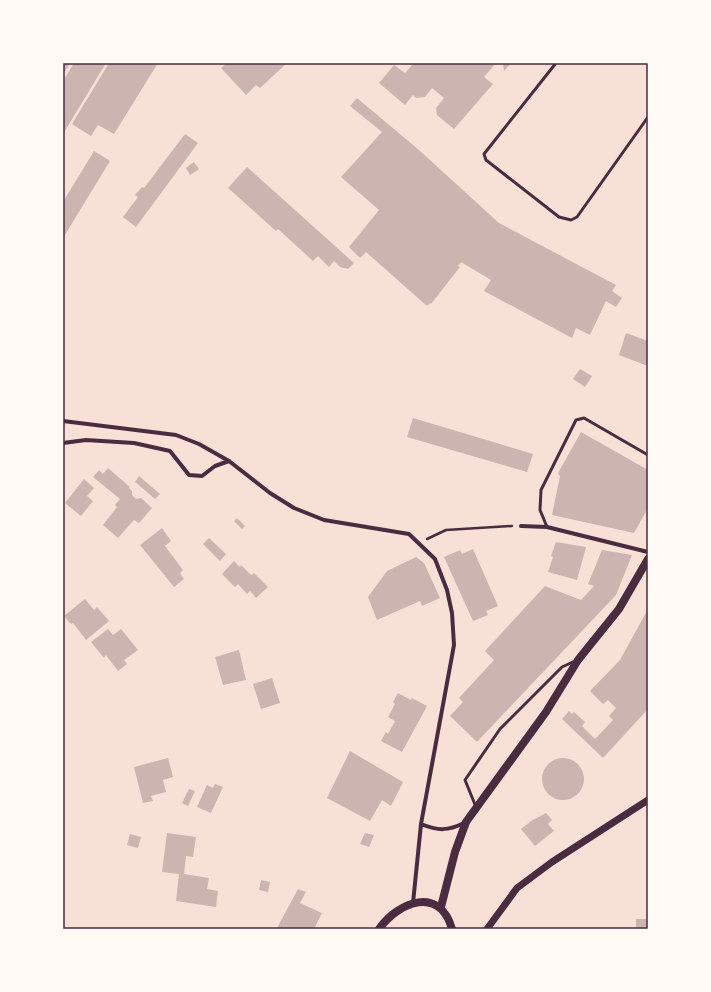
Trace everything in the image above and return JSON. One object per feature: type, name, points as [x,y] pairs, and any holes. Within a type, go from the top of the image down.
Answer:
[{"type":"main road","points":[[441,907],[455,852],[466,822],[546,712],[578,660],[619,608],[648,559]]},
{"type":"main road","points":[[379,929],[391,916],[413,903],[431,902],[441,907],[449,919],[452,929]]},
{"type":"street","points":[[63,421],[176,435],[199,444],[229,461],[270,494],[294,508],[324,520],[408,534],[420,543],[435,559],[447,590],[454,630],[454,645],[421,824],[413,903]]},
{"type":"street","points":[[63,443],[86,440],[134,443],[170,452],[190,475],[202,476],[215,466],[229,461]]},
{"type":"street","points":[[521,526],[548,527],[648,552]]},
{"type":"street","points":[[487,929],[517,888],[552,862],[648,800]]},
{"type":"street","points":[[421,824],[442,831],[452,829],[466,822]]},
{"type":"lane","points":[[556,63],[484,154],[486,160],[559,217],[571,220],[577,217],[648,117]]},
{"type":"lane","points":[[548,527],[540,510],[541,490],[576,420],[584,418],[648,455]]},
{"type":"lane","points":[[476,807],[465,780],[500,729],[562,667],[578,660]]},
{"type":"path","points":[[420,543],[446,530],[521,526]]},
{"type":"building","points":[[63,63],[70,63],[63,75]]},
{"type":"building","points":[[74,63],[106,63],[63,134],[63,81]]},
{"type":"building","points":[[109,63],[158,63],[114,134],[98,125],[91,136],[72,124]]},
{"type":"building","points":[[227,63],[287,63],[260,88],[256,85],[246,95],[221,68]]},
{"type":"building","points":[[414,63],[496,63],[484,77],[493,84],[454,129],[437,115],[436,108],[444,98],[432,88],[425,97],[416,98],[413,95],[405,105],[379,83],[394,65],[405,73]]},
{"type":"building","points":[[503,63],[511,63],[504,71]]},
{"type":"building","points":[[357,98],[419,150],[499,223],[616,285],[612,291],[622,298],[616,307],[606,301],[590,335],[576,328],[572,338],[484,291],[491,280],[461,262],[458,266],[460,267],[431,304],[430,303],[427,306],[366,252],[360,258],[349,247],[379,210],[341,177],[382,132],[350,106]]},
{"type":"building","points":[[185,134],[198,143],[136,227],[123,217],[138,197],[135,195],[142,187],[144,188]]},
{"type":"building","points":[[94,151],[110,161],[63,238],[63,202]]},
{"type":"building","points":[[194,162],[199,169],[190,175],[186,168]]},
{"type":"building","points":[[247,167],[354,263],[348,269],[340,267],[334,261],[329,267],[318,256],[313,261],[278,229],[276,231],[228,188]]},
{"type":"building","points":[[626,333],[648,341],[648,366],[619,355]]},
{"type":"building","points":[[580,369],[592,376],[585,387],[573,379]]},
{"type":"building","points":[[413,418],[533,454],[527,472],[407,437]]},
{"type":"building","points":[[581,432],[648,470],[648,508],[634,533],[552,515],[560,476],[558,473]]},
{"type":"building","points":[[108,468],[130,487],[129,488],[132,491],[132,495],[136,499],[141,498],[152,508],[139,523],[134,520],[118,538],[103,525],[117,507],[115,505],[120,499],[93,477],[99,470],[103,474]]},
{"type":"building","points":[[139,476],[160,494],[155,499],[135,482]]},
{"type":"building","points":[[84,479],[94,488],[87,496],[93,501],[81,516],[65,503]]},
{"type":"building","points":[[237,518],[245,526],[242,529],[234,521]]},
{"type":"building","points":[[162,528],[171,541],[165,546],[183,570],[180,573],[184,579],[174,587],[140,545]]},
{"type":"building","points":[[209,538],[226,554],[220,561],[203,544]]},
{"type":"building","points":[[556,542],[586,547],[577,580],[548,572],[553,557],[551,556]]},
{"type":"building","points":[[473,549],[498,606],[486,611],[488,615],[473,621],[444,557],[460,550],[462,554]]},
{"type":"building","points":[[602,550],[632,555],[616,595],[477,742],[450,716],[463,702],[459,698],[494,660],[485,651],[545,586],[581,600],[594,586],[588,584]]},
{"type":"building","points":[[416,557],[424,563],[440,598],[422,606],[420,601],[377,620],[368,597],[387,571]]},
{"type":"building","points":[[234,561],[240,567],[241,565],[251,575],[254,573],[268,587],[256,598],[250,591],[247,594],[238,584],[235,587],[222,574]]},
{"type":"building","points":[[85,599],[94,610],[97,607],[109,621],[86,640],[73,623],[71,624],[64,616]]},
{"type":"building","points":[[648,609],[648,709],[603,758],[562,719],[569,711],[572,714],[574,712],[585,722],[582,726],[595,739],[613,720],[609,716],[616,708],[608,700],[603,704],[590,691],[620,660]]},
{"type":"building","points":[[108,629],[113,635],[121,629],[138,650],[124,660],[127,664],[118,671],[106,655],[104,658],[91,642]]},
{"type":"building","points":[[239,650],[246,680],[223,685],[215,657]]},
{"type":"building","points":[[272,678],[280,703],[261,709],[253,684]]},
{"type":"building","points":[[398,693],[427,706],[402,752],[381,741],[386,732],[388,734],[395,721],[388,717],[395,704],[393,702]]},
{"type":"building","points":[[350,751],[403,782],[391,806],[382,800],[370,821],[327,798]]},
{"type":"building","points":[[168,758],[173,777],[163,780],[166,792],[151,796],[153,801],[143,803],[134,767]]},
{"type":"building","points":[[563,758],[578,764],[584,779],[578,794],[563,800],[548,794],[542,779],[548,764]]},
{"type":"building","points":[[215,784],[223,787],[211,813],[197,807],[207,785],[213,788]]},
{"type":"building","points":[[189,789],[195,791],[188,806],[182,803]]},
{"type":"building","points":[[546,813],[552,820],[548,824],[554,831],[535,846],[521,829],[531,821]]},
{"type":"building","points":[[167,833],[196,837],[193,857],[186,856],[184,874],[209,878],[207,889],[218,891],[216,907],[176,901],[179,874],[162,872]]},
{"type":"building","points":[[365,833],[374,835],[369,847],[360,844]]},
{"type":"building","points":[[130,834],[141,837],[138,848],[127,845]]},
{"type":"building","points":[[261,880],[270,882],[268,892],[259,890]]},
{"type":"building","points":[[298,889],[306,892],[300,903],[322,913],[314,929],[277,928]]},
{"type":"building","points":[[636,919],[648,919],[648,929],[636,929]]}]
